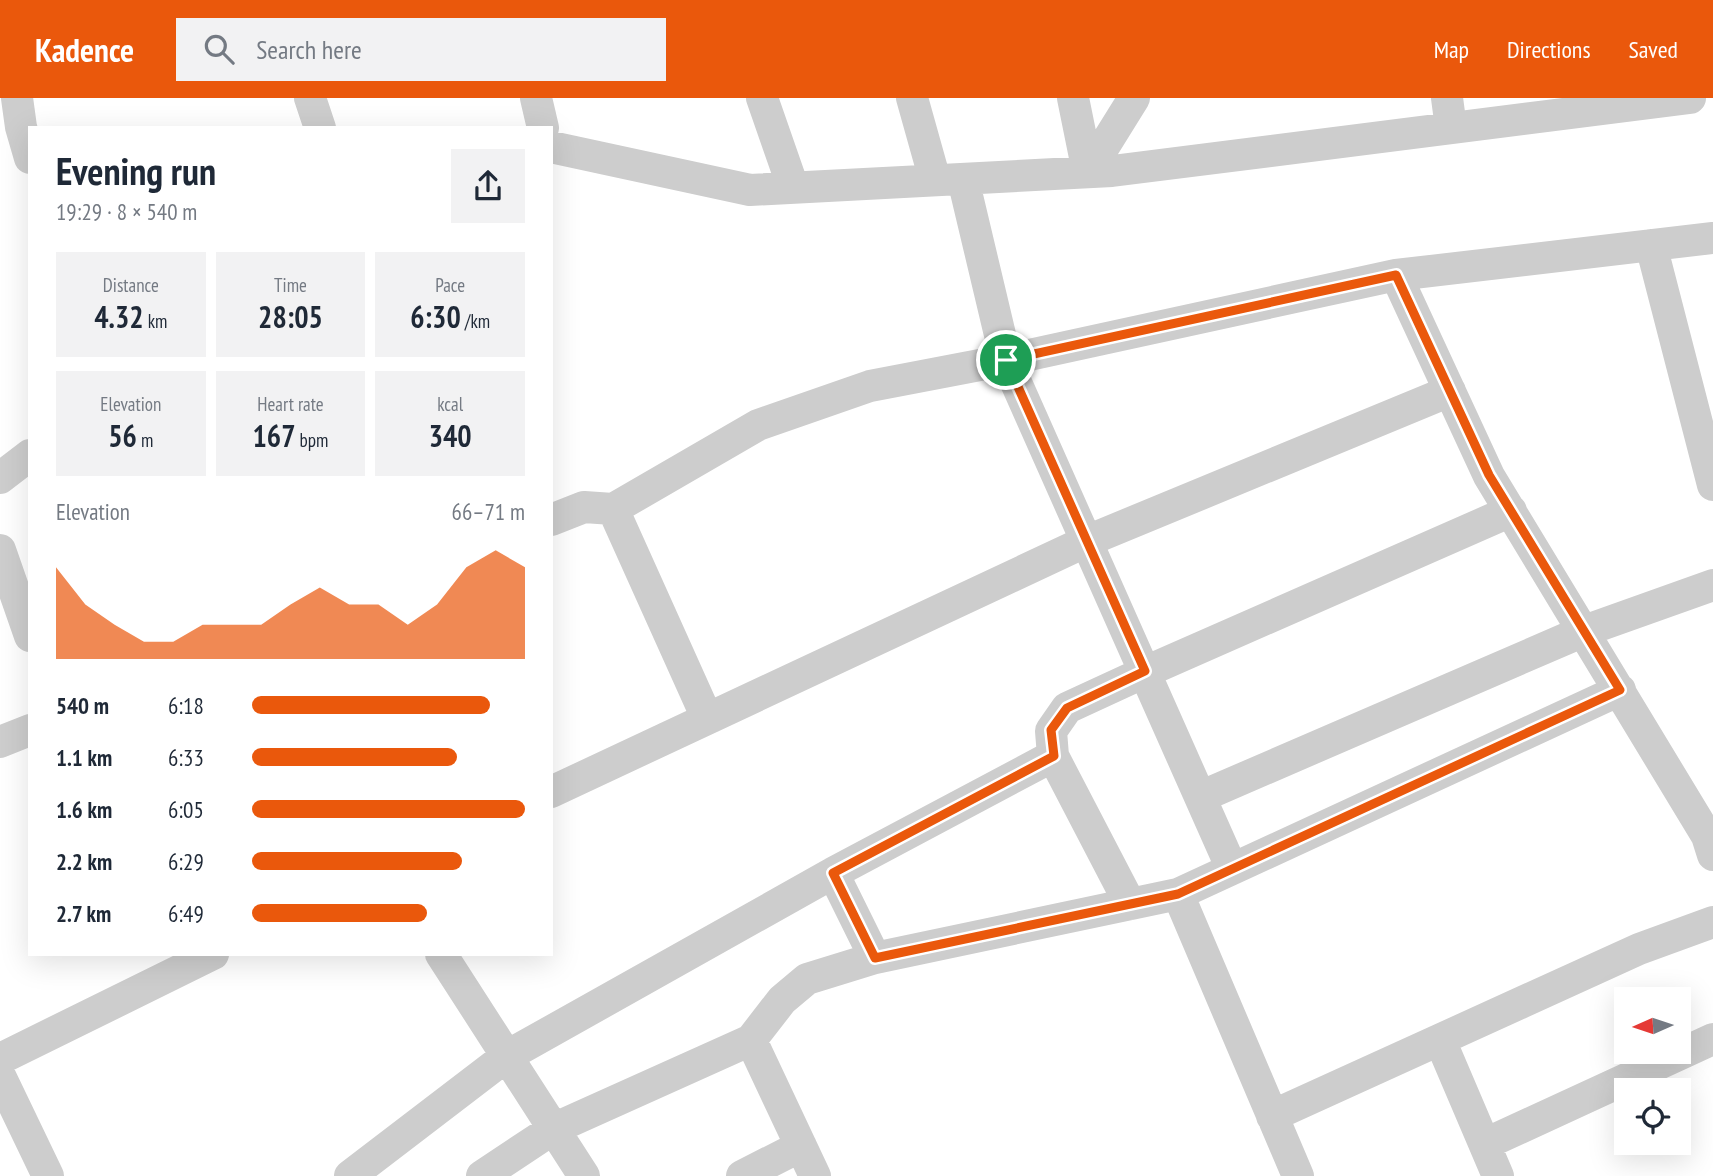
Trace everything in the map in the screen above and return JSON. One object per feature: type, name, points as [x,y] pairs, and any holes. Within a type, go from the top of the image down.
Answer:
[{"type":"street","points":[[17,98],[28,151]]},
{"type":"street","points":[[310,98],[319,126]]},
{"type":"street","points":[[536,98],[543,126]]},
{"type":"street","points":[[762,98],[793,187]]},
{"type":"street","points":[[912,98],[949,179],[1006,360],[1232,869]]},
{"type":"street","points":[[1073,98],[1088,172]]},
{"type":"street","points":[[1088,172],[1134,98]]},
{"type":"street","points":[[553,148],[750,190],[1088,172],[1449,113],[1690,98]]},
{"type":"street","points":[[553,519],[584,507],[613,509],[758,425],[870,386],[1006,360],[1396,275],[1713,238]]},
{"type":"street","points":[[1651,245],[1713,485]]},
{"type":"street","points":[[1396,275],[1489,475],[1707,836],[1713,855]]},
{"type":"street","points":[[553,791],[1087,541],[1450,391]]},
{"type":"street","points":[[0,478],[28,457]]},
{"type":"street","points":[[613,509],[707,719]]},
{"type":"street","points":[[1130,904],[1054,756],[1051,730],[1067,708],[1145,671],[1511,511]]},
{"type":"street","points":[[0,550],[28,630]]},
{"type":"street","points":[[1200,797],[1584,631],[1713,585]]},
{"type":"street","points":[[482,1176],[553,1129],[751,1040],[782,1000],[807,979],[875,958],[1178,894],[1620,690]]},
{"type":"street","points":[[0,742],[28,731]]},
{"type":"street","points":[[350,1176],[507,1056],[833,873],[1054,756]]},
{"type":"street","points":[[833,873],[875,958]]},
{"type":"street","points":[[1178,894],[1298,1176]]},
{"type":"street","points":[[1272,1116],[1639,949],[1713,922]]},
{"type":"street","points":[[0,1059],[210,956]]},
{"type":"street","points":[[442,956],[584,1176]]},
{"type":"street","points":[[1485,1144],[1713,1039]]},
{"type":"street","points":[[751,1040],[816,1176]]},
{"type":"street","points":[[1440,1040],[1499,1176]]},
{"type":"street","points":[[0,1076],[48,1176]]},
{"type":"street","points":[[742,1176],[801,1146]]},
{"type":"route","points":[[1396,275],[1489,475],[1620,690],[1178,894],[875,958],[833,873],[1054,756],[1051,730],[1067,708],[1145,671],[1006,360],[1396,275]]}]
